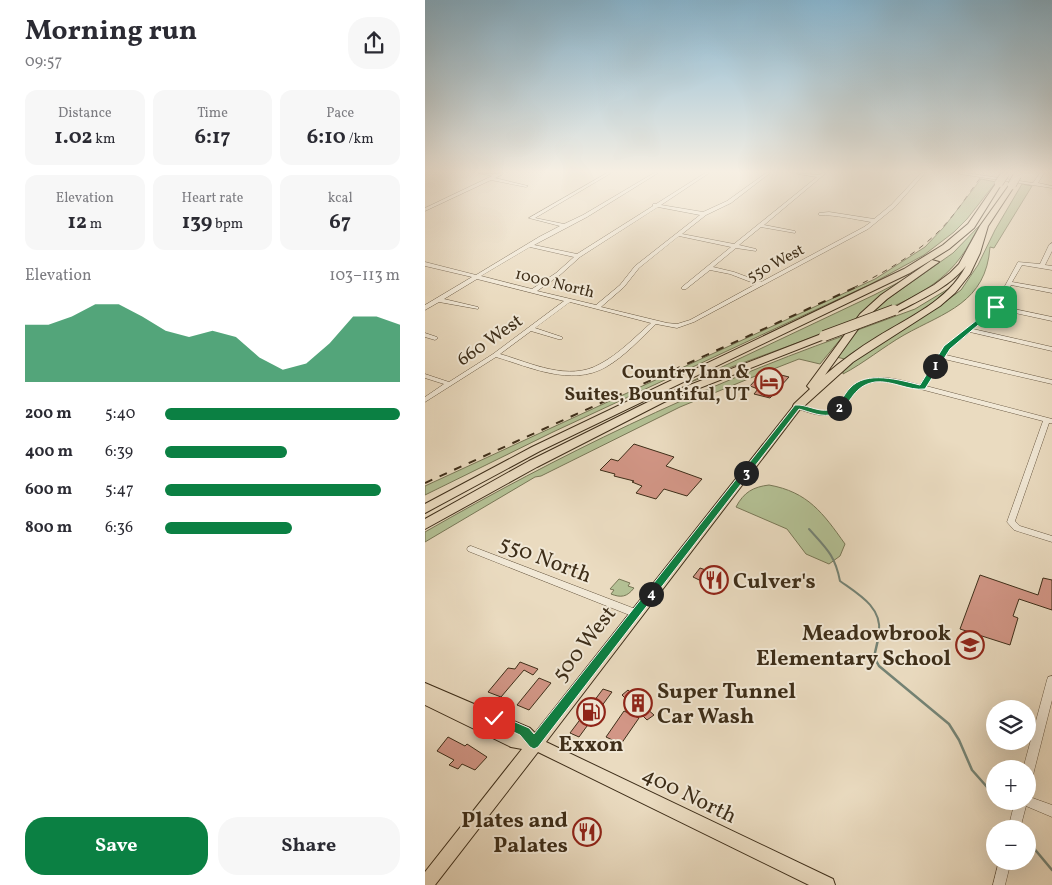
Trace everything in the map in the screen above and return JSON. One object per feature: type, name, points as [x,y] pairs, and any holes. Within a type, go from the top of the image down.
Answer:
[{"type":"highway","points":[[798,406],[863,316],[885,297],[948,253],[979,214]]},
{"type":"highway","points":[[425,525],[533,464],[660,400],[894,310],[937,288],[962,265],[992,214]]},
{"type":"highway","points":[[425,509],[535,449],[907,271],[946,246],[971,226]]},
{"type":"highway","points":[[798,406],[828,377],[858,353],[946,297],[963,280],[971,268],[979,250],[984,226]]},
{"type":"main road","name":"500 West","points":[[425,885],[798,406]]},
{"type":"main road","name":"400 North","points":[[425,689],[525,732],[534,743]]},
{"type":"main road","name":"400 North","points":[[425,699],[515,742],[534,743],[827,885]]},
{"type":"street","points":[[537,214],[531,218],[567,226]]},
{"type":"street","points":[[425,308],[529,245],[587,214]]},
{"type":"street","points":[[533,291],[558,274],[578,256],[641,214]]},
{"type":"street","points":[[597,307],[622,286],[637,267],[680,235],[704,214]]},
{"type":"street","points":[[685,288],[775,214]]},
{"type":"street","points":[[836,214],[875,221]]},
{"type":"street","name":"550 West","points":[[677,326],[692,321],[834,245],[883,214]]},
{"type":"street","points":[[761,226],[793,232]]},
{"type":"street","points":[[680,235],[754,250]]},
{"type":"street","points":[[529,245],[578,256]]},
{"type":"street","points":[[1042,266],[1052,246]]},
{"type":"street","points":[[922,388],[947,348],[996,307],[1021,262],[1052,268]]},
{"type":"street","name":"1000 North","points":[[425,264],[677,326]]},
{"type":"street","points":[[709,268],[732,273],[761,284]]},
{"type":"street","points":[[1009,283],[1052,291]]},
{"type":"street","points":[[439,300],[476,308]]},
{"type":"street","name":"660 West","points":[[425,400],[495,355],[569,300]]},
{"type":"street","points":[[996,307],[1052,319]]},
{"type":"street","points":[[495,355],[555,372],[571,374],[587,372],[601,367],[612,359],[655,322]]},
{"type":"street","points":[[530,329],[560,338]]},
{"type":"street","points":[[969,330],[1052,349]]},
{"type":"street","points":[[425,335],[435,338]]},
{"type":"street","points":[[941,356],[1052,382]]},
{"type":"street","points":[[425,376],[450,384]]},
{"type":"street","points":[[798,406],[820,413],[832,412],[839,409],[854,388],[873,380],[891,380],[1049,420],[1011,520],[1012,524],[1021,529],[1052,539]]},
{"type":"street","name":"550 North","points":[[471,549],[635,614]]},
{"type":"street","points":[[1031,760],[1051,688]]},
{"type":"street","points":[[1036,805],[1052,812]]},
{"type":"street","points":[[999,885],[1003,870]]},
{"type":"green space","points":[[954,214],[971,214],[954,232],[924,255],[871,284],[553,432],[425,495],[425,486],[875,279],[925,247]]},
{"type":"green space","points":[[1004,214],[1015,214],[994,248],[990,247],[987,266],[981,281],[972,293],[948,312],[904,335],[843,374],[843,370],[858,357],[938,307],[961,290],[978,265]]},
{"type":"green space","points":[[980,225],[963,254],[941,278],[905,301],[866,317],[889,298],[953,253]]},
{"type":"green space","points":[[903,280],[854,322],[688,383],[874,295]]},
{"type":"green space","points":[[953,286],[927,307],[845,359],[836,357],[855,331],[915,309]]},
{"type":"green space","points":[[843,336],[820,364],[799,359],[680,407],[541,476],[535,477],[425,542],[425,532],[526,476],[578,450],[735,378]]},
{"type":"green space","points":[[769,485],[794,493],[822,514],[845,544],[840,556],[829,564],[806,554],[787,529],[736,507],[749,491]]},
{"type":"green space","points":[[619,579],[630,583],[628,586],[634,588],[624,596],[611,594],[614,590],[610,589]]},
{"type":"building","name":"Country Inn & Suites, Bountiful, UT","points":[[773,373],[789,377],[770,398],[754,394],[758,389],[750,386],[759,376],[768,379]]},
{"type":"building","points":[[634,444],[674,457],[666,466],[702,479],[687,496],[664,489],[656,499],[636,493],[642,486],[632,482],[634,481],[600,470],[611,459],[618,461]]},
{"type":"building","name":"Culver's","points":[[700,568],[728,578],[720,590],[693,577]]},
{"type":"building","name":"Meadowbrook Elementary School","points":[[980,575],[1038,595],[1043,578],[1052,580],[1052,610],[1019,599],[1013,616],[1018,618],[1010,645],[960,629]]},
{"type":"building","points":[[520,662],[538,669],[533,675],[524,670],[501,697],[488,692],[508,668],[515,669]]},
{"type":"building","points":[[539,678],[551,683],[529,710],[517,705]]},
{"type":"building","name":"Exxon","points":[[603,689],[612,692],[579,737],[570,733]]},
{"type":"building","name":"Super Tunnel Car Wash","points":[[628,690],[639,700],[642,698],[649,705],[646,708],[654,715],[647,720],[622,695]]},
{"type":"building","points":[[624,711],[639,718],[621,744],[606,737]]},
{"type":"building","points":[[448,737],[465,746],[467,744],[487,757],[475,770],[462,764],[458,769],[449,765],[454,760],[437,751]]},
{"type":"waterway","points":[[809,529],[832,558],[840,581],[861,596],[873,608],[877,615],[879,632]]},
{"type":"waterway","points":[[880,631],[874,657],[879,666],[949,724],[959,740],[972,770],[986,786]]},
{"type":"waterway","points":[[1036,851],[1052,870]]},
{"type":"railway","points":[[853,288],[877,276],[922,246],[954,214]]},
{"type":"railway","points":[[425,483],[856,287]]},
{"type":"place","name":"Country Inn & Suites, Bountiful, UT","points":[[769,382]]},
{"type":"place","name":"Culver's","points":[[714,580]]},
{"type":"place","name":"Meadowbrook Elementary School","points":[[970,645]]},
{"type":"place","name":"Super Tunnel Car Wash","points":[[638,703]]},
{"type":"place","name":"Exxon","points":[[591,712]]},
{"type":"place","name":"Plates and Palates","points":[[587,832]]},
{"type":"route","points":[[494,718],[525,732],[534,743],[798,406],[820,413],[832,412],[839,409],[859,384],[873,380],[891,380],[922,388],[947,348],[996,307]]}]
